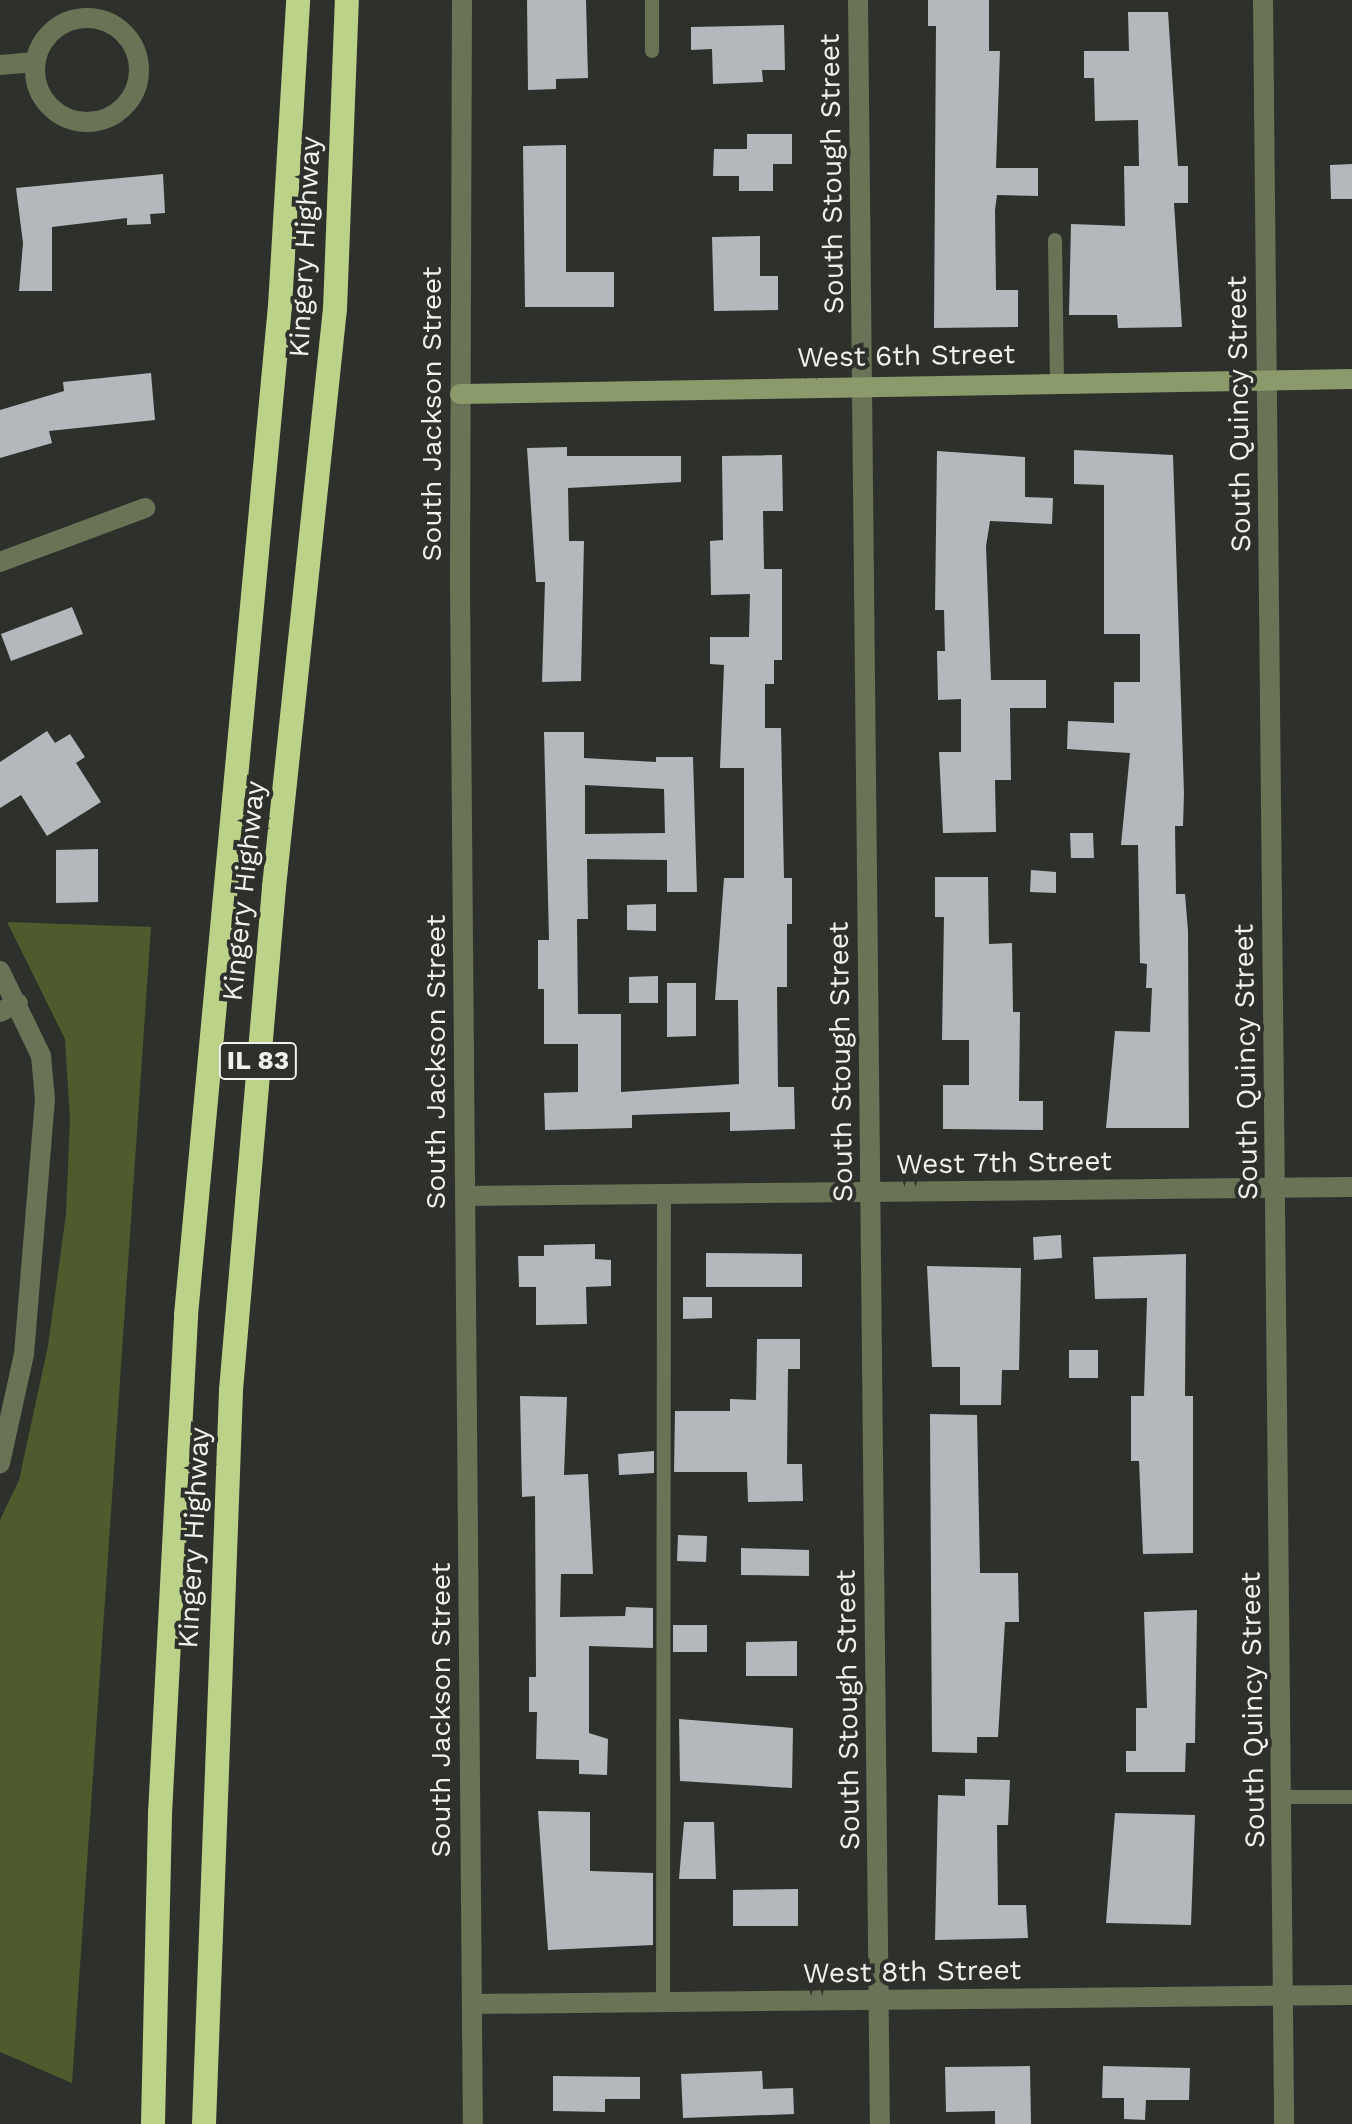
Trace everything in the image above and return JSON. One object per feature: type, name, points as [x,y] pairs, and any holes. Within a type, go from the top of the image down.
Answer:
[{"type":"highway","name":"Kingery Highway","points":[[153,2124],[160,1814],[186,1315],[280,306],[298,0]]},
{"type":"highway","name":"Kingery Highway","points":[[204,2124],[205,2023],[231,1390],[272,903],[335,309],[347,0]]},
{"type":"highway","points":[[205,2023],[220,2124]]},
{"type":"street","name":"South Jackson Street","points":[[462,0],[460,394],[473,2124]]},
{"type":"street","name":"South Stough Street","points":[[858,0],[880,2124]]},
{"type":"street","name":"South Quincy Street","points":[[1263,0],[1284,2124]]},
{"type":"street","points":[[83,18],[117,27],[137,54],[139,71],[136,88],[115,114],[83,122],[66,118],[41,95],[35,62],[51,31],[83,18]]},
{"type":"street","points":[[0,65],[35,62]]},
{"type":"street","name":"West 6th Street","points":[[460,394],[862,384],[1352,379]]},
{"type":"street","points":[[0,562],[145,508]]},
{"type":"street","points":[[0,971],[9,1008],[41,1056],[42,1178],[24,1354],[0,1463]]},
{"type":"street","name":"West 7th Street","points":[[465,1196],[1352,1187]]},
{"type":"street","name":"West 8th Street","points":[[472,2004],[1352,1995]]},
{"type":"lane","points":[[652,0],[652,51]]},
{"type":"lane","points":[[1055,240],[1057,382]]},
{"type":"lane","points":[[663,2003],[664,1194]]},
{"type":"lane","points":[[1282,1797],[1352,1797]]},
{"type":"green space","points":[[7,922],[151,927],[72,2083],[0,2052],[0,1520],[19,1480],[48,1346],[66,1214],[70,1120],[65,1039]]},
{"type":"building","points":[[527,0],[586,0],[588,78],[556,79],[556,89],[528,90]]},
{"type":"building","points":[[928,0],[989,0],[989,51],[1000,51],[996,168],[1038,168],[1038,196],[997,195],[995,210],[996,290],[1018,290],[1018,327],[934,328],[936,26],[928,26]]},
{"type":"building","points":[[1128,12],[1168,12],[1178,166],[1188,166],[1188,203],[1174,203],[1182,327],[1118,328],[1117,315],[1069,315],[1071,224],[1125,226],[1124,166],[1139,166],[1138,120],[1095,121],[1094,78],[1084,78],[1084,51],[1129,51]]},
{"type":"building","points":[[784,25],[785,70],[762,70],[763,82],[713,84],[712,49],[691,50],[691,27]]},
{"type":"building","points":[[747,134],[792,134],[792,164],[773,164],[773,191],[739,191],[739,176],[713,176],[714,149],[747,149]]},
{"type":"building","points":[[566,145],[566,272],[614,272],[614,307],[525,307],[523,146]]},
{"type":"building","points":[[1352,164],[1352,199],[1331,199],[1330,165]]},
{"type":"building","points":[[163,174],[165,213],[150,214],[151,224],[127,225],[127,218],[52,227],[52,291],[19,291],[23,243],[16,188]]},
{"type":"building","points":[[760,236],[760,276],[778,276],[778,310],[714,311],[712,237]]},
{"type":"building","points":[[151,373],[155,420],[49,431],[52,443],[0,458],[0,410],[64,391],[63,382]]},
{"type":"building","points":[[567,447],[567,456],[681,456],[681,482],[568,488],[569,541],[584,541],[581,681],[542,682],[545,582],[536,582],[527,448]]},
{"type":"building","points":[[1074,450],[1173,455],[1184,793],[1183,826],[1175,826],[1176,894],[1185,894],[1188,931],[1189,1128],[1106,1128],[1115,1031],[1150,1032],[1152,988],[1146,988],[1147,964],[1140,963],[1138,845],[1121,845],[1130,753],[1067,749],[1068,721],[1114,723],[1114,682],[1140,682],[1140,634],[1104,634],[1104,485],[1074,484]]},
{"type":"building","points":[[937,451],[1025,457],[1025,497],[1053,498],[1052,524],[990,521],[986,546],[991,680],[1046,680],[1046,708],[1010,708],[1011,780],[995,780],[996,832],[943,833],[939,752],[961,752],[961,699],[938,700],[937,651],[945,651],[944,610],[935,610]]},
{"type":"building","points":[[782,455],[783,511],[763,511],[764,569],[782,569],[782,660],[774,660],[774,684],[765,684],[765,728],[781,728],[784,878],[792,878],[792,924],[787,924],[787,987],[777,987],[778,1087],[794,1087],[795,1129],[730,1131],[730,1112],[632,1115],[632,1128],[545,1130],[544,1093],[578,1092],[578,1044],[544,1044],[544,989],[538,989],[538,940],[549,940],[544,732],[584,732],[584,758],[656,762],[656,757],[693,757],[697,892],[667,892],[667,860],[587,859],[588,919],[577,919],[578,1014],[621,1014],[621,1092],[739,1084],[738,1000],[715,1000],[724,878],[744,878],[744,768],[720,768],[724,665],[710,664],[710,637],[749,637],[750,594],[711,595],[710,541],[723,540],[722,456]],"holes":[[[585,785],[664,789],[665,833],[585,834]]]},
{"type":"building","points":[[72,607],[83,634],[11,661],[1,634]]},
{"type":"building","points":[[47,731],[55,743],[70,734],[85,757],[76,763],[101,802],[47,836],[21,795],[0,808],[0,762]]},
{"type":"building","points":[[1070,833],[1093,833],[1094,858],[1071,858]]},
{"type":"building","points":[[98,849],[98,902],[56,903],[56,850]]},
{"type":"building","points":[[1031,870],[1056,872],[1056,893],[1030,892]]},
{"type":"building","points":[[935,877],[988,877],[989,944],[1012,943],[1013,1012],[1020,1012],[1019,1101],[1043,1101],[1043,1130],[943,1129],[943,1085],[969,1085],[969,1040],[942,1040],[944,917],[935,917]]},
{"type":"building","points":[[656,904],[656,931],[627,930],[627,905]]},
{"type":"building","points":[[658,976],[658,1003],[629,1003],[629,977]]},
{"type":"building","points":[[667,983],[696,983],[696,1036],[667,1037]]},
{"type":"building","points":[[1061,1235],[1062,1258],[1034,1260],[1033,1237]]},
{"type":"building","points":[[595,1244],[595,1259],[611,1260],[611,1286],[586,1287],[587,1324],[536,1325],[536,1287],[519,1287],[518,1256],[544,1256],[544,1245]]},
{"type":"building","points":[[706,1253],[802,1254],[802,1287],[706,1287]]},
{"type":"building","points":[[1186,1254],[1185,1396],[1193,1396],[1193,1553],[1143,1554],[1139,1461],[1131,1461],[1131,1396],[1144,1396],[1147,1298],[1095,1299],[1093,1257]]},
{"type":"building","points":[[927,1266],[1021,1268],[1019,1370],[1002,1370],[1001,1405],[960,1405],[960,1367],[932,1367]]},
{"type":"building","points":[[683,1297],[712,1297],[712,1318],[683,1319]]},
{"type":"building","points":[[757,1339],[800,1339],[800,1369],[788,1369],[787,1464],[802,1464],[803,1501],[748,1502],[747,1472],[674,1472],[675,1411],[730,1411],[730,1399],[756,1400]]},
{"type":"building","points":[[1069,1350],[1098,1350],[1098,1378],[1069,1378]]},
{"type":"building","points":[[520,1396],[567,1397],[564,1475],[588,1474],[593,1574],[561,1574],[560,1617],[625,1616],[626,1607],[653,1608],[653,1648],[589,1646],[589,1733],[608,1739],[607,1775],[579,1774],[579,1760],[536,1759],[537,1712],[529,1712],[529,1677],[536,1677],[535,1496],[522,1497]]},
{"type":"building","points":[[930,1414],[977,1415],[980,1573],[1018,1573],[1019,1622],[1005,1622],[998,1737],[977,1737],[977,1753],[932,1752]]},
{"type":"building","points":[[654,1451],[654,1473],[619,1475],[618,1454]]},
{"type":"building","points":[[678,1535],[707,1536],[706,1562],[677,1561]]},
{"type":"building","points":[[741,1548],[809,1550],[809,1576],[741,1575]]},
{"type":"building","points":[[1197,1610],[1195,1743],[1186,1743],[1185,1772],[1126,1772],[1126,1751],[1136,1751],[1136,1708],[1147,1708],[1144,1612]]},
{"type":"building","points":[[673,1625],[707,1625],[707,1652],[673,1652]]},
{"type":"building","points":[[797,1641],[797,1676],[746,1676],[746,1642]]},
{"type":"building","points":[[679,1719],[793,1728],[792,1788],[680,1781]]},
{"type":"building","points":[[965,1779],[1010,1780],[1008,1825],[997,1825],[998,1905],[1026,1905],[1028,1938],[935,1940],[938,1795],[965,1796]]},
{"type":"building","points":[[538,1811],[590,1812],[590,1871],[653,1873],[653,1945],[548,1950]]},
{"type":"building","points":[[1115,1813],[1195,1815],[1191,1925],[1106,1923]]},
{"type":"building","points":[[684,1822],[714,1822],[716,1879],[679,1879]]},
{"type":"building","points":[[798,1889],[798,1926],[733,1926],[733,1890]]},
{"type":"building","points":[[1030,2066],[1031,2124],[995,2124],[995,2111],[946,2112],[945,2067]]},
{"type":"building","points":[[1103,2066],[1190,2068],[1189,2100],[1146,2100],[1145,2120],[1124,2119],[1124,2098],[1102,2098]]},
{"type":"building","points":[[762,2071],[763,2089],[793,2088],[794,2114],[683,2118],[681,2074]]},
{"type":"building","points":[[553,2076],[640,2077],[640,2099],[605,2099],[605,2112],[553,2111]]}]
